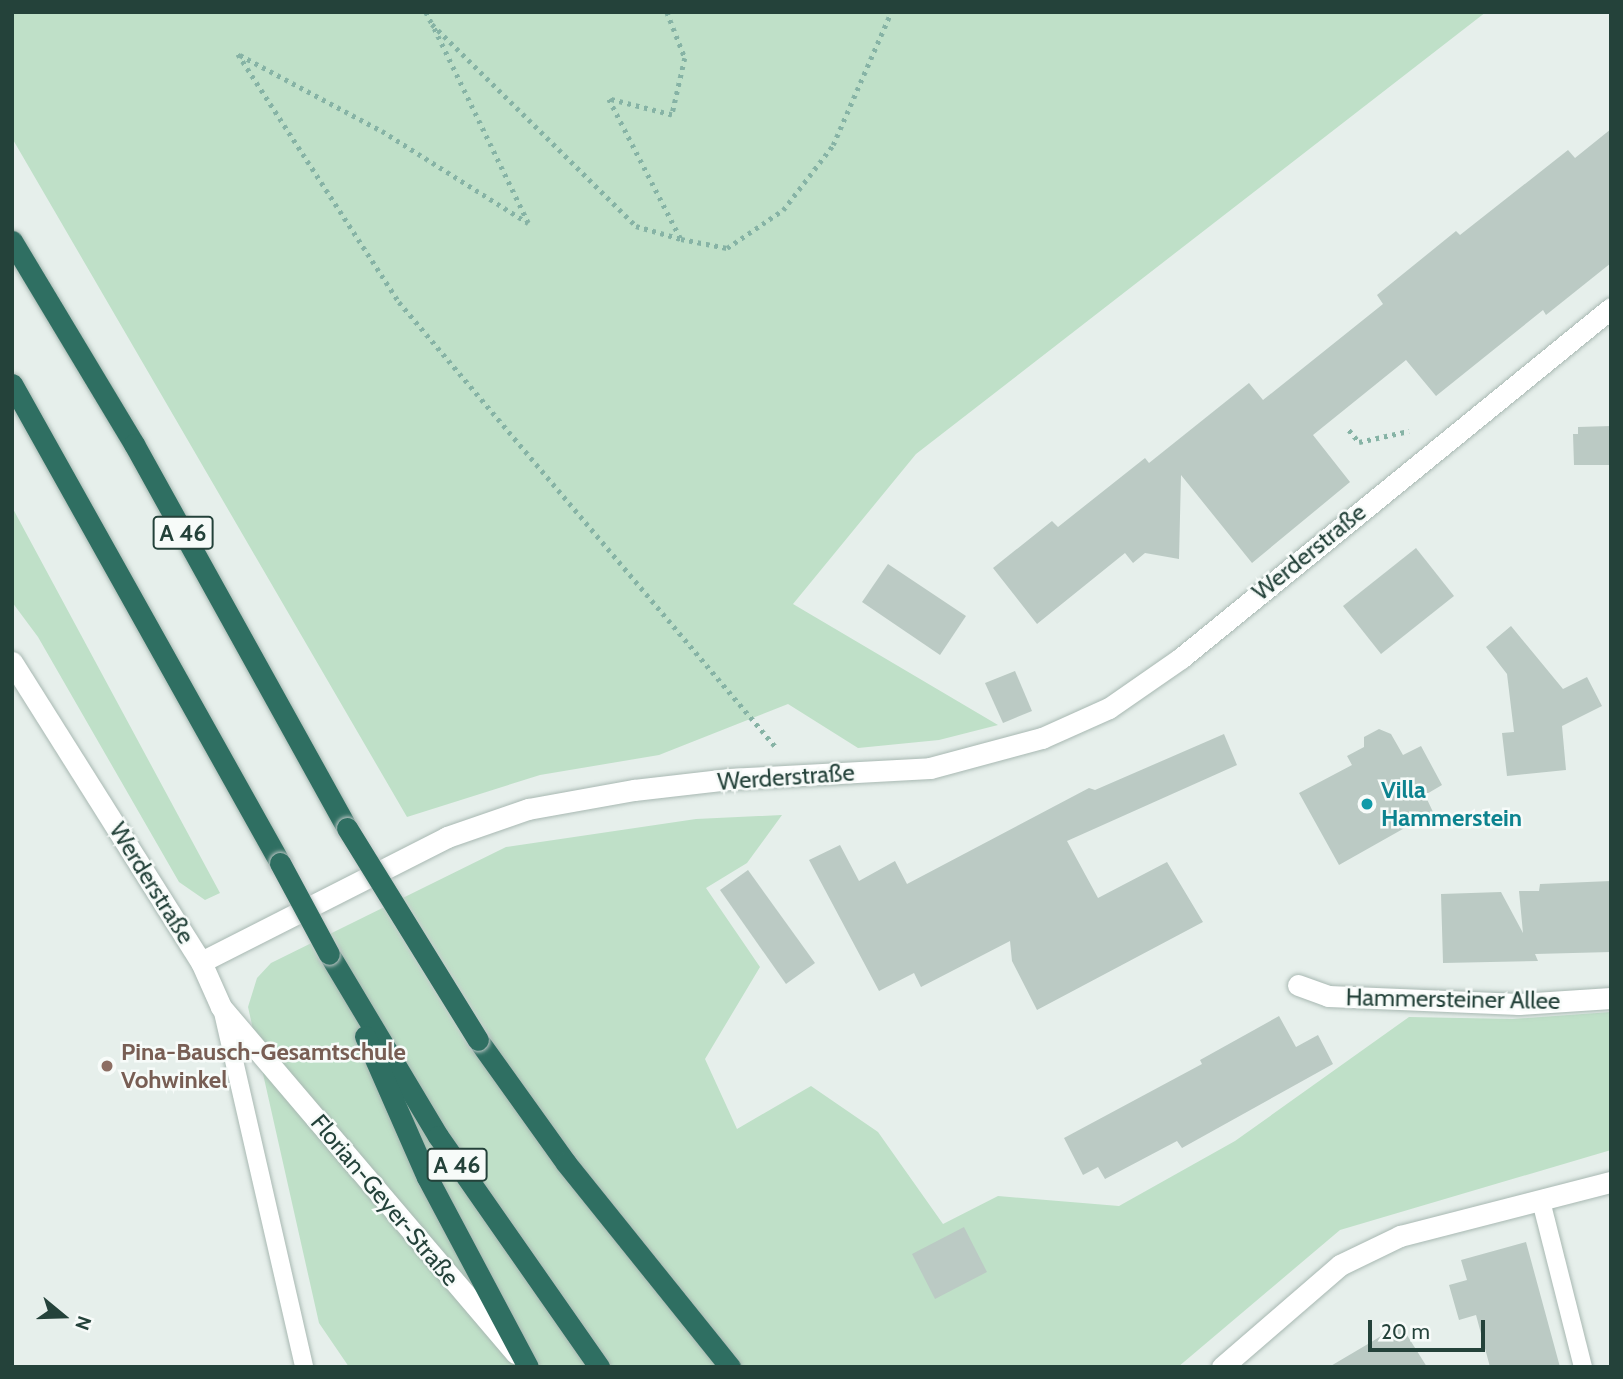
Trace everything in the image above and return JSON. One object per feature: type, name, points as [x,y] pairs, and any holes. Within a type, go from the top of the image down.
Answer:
[{"type":"highway","name":"A 46","points":[[12,241],[134,444],[347,828],[478,1040],[574,1173],[730,1367]]},
{"type":"highway","name":"A 46","points":[[12,384],[329,954],[438,1136],[599,1367]]},
{"type":"highway","points":[[329,954],[426,1177],[527,1367]]},
{"type":"street","name":"Werderstraße","points":[[12,662],[201,962],[447,837],[528,809],[634,790],[930,768],[1042,738],[1109,708],[1181,658],[1611,308]]},
{"type":"street","name":"Florian-Geyer-Straße","points":[[201,962],[221,1007],[527,1367]]},
{"type":"street","name":"Hammersteiner Allee","points":[[1298,985],[1328,996],[1520,1004],[1611,998]]},
{"type":"street","points":[[1222,1367],[1340,1265],[1400,1236],[1611,1182]]},
{"type":"lane","points":[[221,1007],[303,1367]]},
{"type":"lane","points":[[1541,1201],[1583,1367]]},
{"type":"path","points":[[426,12],[528,223],[382,131],[238,54],[399,302],[800,776]]},
{"type":"path","points":[[667,12],[685,58],[672,115],[609,99],[681,239]]},
{"type":"path","points":[[432,24],[636,226],[727,248],[783,210],[833,145],[891,12]]},
{"type":"green space","points":[[12,12],[1486,12],[916,454],[793,604],[998,725],[939,740],[858,748],[788,704],[659,755],[540,775],[407,817],[12,138]]},
{"type":"green space","points":[[12,507],[220,893],[205,900],[179,882],[38,637],[12,602]]},
{"type":"green space","points":[[782,815],[747,863],[706,888],[760,967],[705,1059],[737,1129],[811,1086],[878,1132],[943,1224],[998,1196],[1119,1206],[1235,1141],[1409,1017],[1513,1019],[1611,1012],[1611,1150],[1340,1230],[1178,1367],[349,1367],[319,1323],[248,1007],[257,978],[271,963],[506,847],[696,819]]},
{"type":"building","points":[[1611,129],[1611,263],[1546,315],[1543,310],[1436,396],[1406,360],[1313,435],[1350,482],[1252,563],[1181,475],[1179,559],[1145,553],[1133,563],[1125,553],[1037,624],[993,568],[1052,521],[1058,527],[1145,458],[1149,463],[1249,383],[1263,400],[1383,304],[1377,295],[1456,231],[1460,235],[1568,150],[1575,158]]},
{"type":"building","points":[[1611,426],[1611,465],[1574,465],[1573,434],[1578,434],[1578,427]]},
{"type":"building","points":[[1416,548],[1454,596],[1381,654],[1343,606]]},
{"type":"building","points":[[888,564],[966,616],[940,655],[862,602]]},
{"type":"building","points":[[1511,626],[1563,689],[1587,677],[1602,706],[1562,726],[1566,770],[1507,776],[1502,733],[1514,732],[1507,674],[1486,647]]},
{"type":"building","points":[[1015,671],[1032,711],[1003,723],[985,683]]},
{"type":"building","name":"Villa Hammerstein","points":[[1379,729],[1391,734],[1403,755],[1421,746],[1442,785],[1425,795],[1433,812],[1339,865],[1299,793],[1352,765],[1347,756],[1364,747],[1364,737]]},
{"type":"building","points":[[1224,734],[1237,765],[1067,841],[1098,898],[1167,862],[1203,922],[1037,1010],[1012,961],[1010,941],[921,987],[914,973],[879,991],[809,860],[840,845],[859,881],[895,861],[907,884],[1089,788],[1095,790]]},
{"type":"building","points":[[748,870],[815,963],[786,984],[720,890]]},
{"type":"building","points":[[1611,881],[1611,952],[1535,954],[1538,961],[1443,963],[1441,894],[1501,892],[1523,933],[1519,891],[1539,891],[1540,884]]},
{"type":"building","points":[[1279,1016],[1296,1047],[1318,1035],[1333,1064],[1182,1148],[1177,1141],[1105,1179],[1098,1167],[1083,1175],[1064,1138],[1202,1064],[1200,1060]]},
{"type":"building","points":[[964,1227],[987,1272],[935,1299],[912,1254]]},
{"type":"building","points":[[1526,1242],[1560,1367],[1490,1367],[1476,1315],[1459,1320],[1449,1285],[1467,1280],[1461,1260]]},
{"type":"building","points":[[1400,1324],[1427,1367],[1329,1367],[1373,1341]]},
{"type":"place","name":"Villa Hammerstein","points":[[1367,804]]},
{"type":"place","name":"Pina-Bausch-Gesamtschule Vohwinkel","points":[[107,1066]]}]
